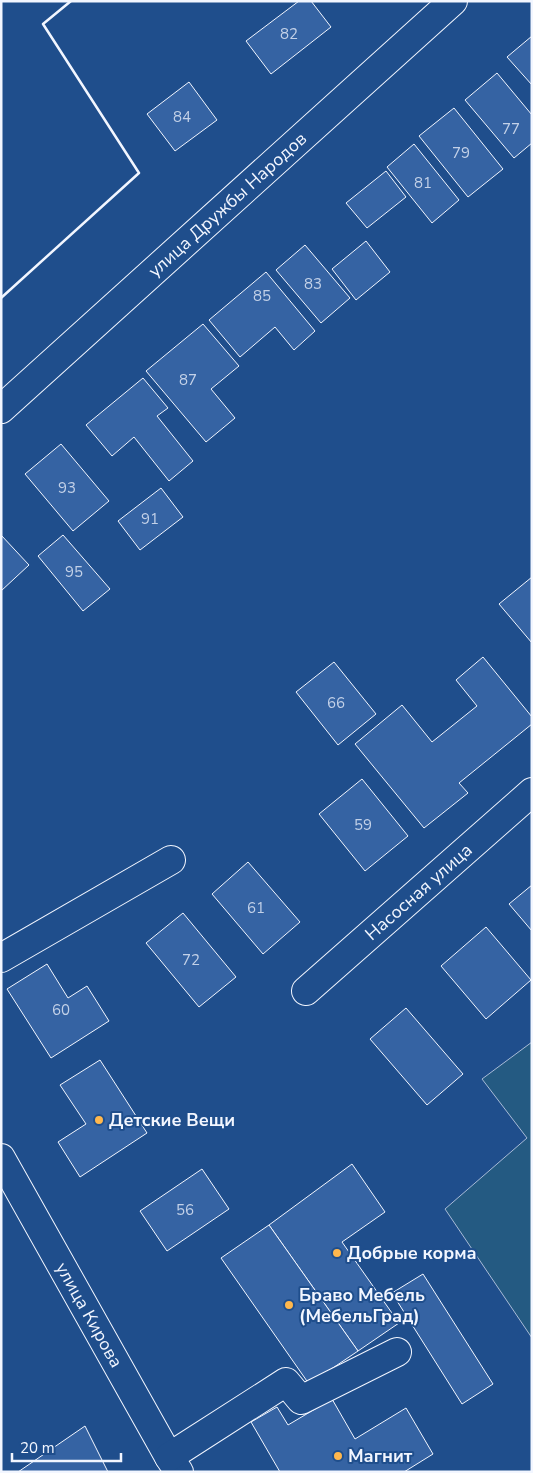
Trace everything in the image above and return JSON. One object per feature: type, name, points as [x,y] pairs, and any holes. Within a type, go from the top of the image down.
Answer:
[{"type":"street","name":"улица Дружбы Народов","points":[[1,409],[453,1]]},
{"type":"street","name":"Насосная улица","points":[[306,991],[532,792]]},
{"type":"street","points":[[1,958],[171,860]]},
{"type":"street","name":"улица Кирова","points":[[1,1158],[174,1465]]},
{"type":"street","points":[[174,1465],[286,1382],[301,1400],[397,1352]]},
{"type":"shaded area","points":[[532,1042],[532,1338],[445,1209],[527,1138],[482,1079]]},
{"type":"building","points":[[299,1],[311,1],[331,27],[271,74],[246,41]]},
{"type":"building","points":[[532,36],[532,85],[507,57]]},
{"type":"building","points":[[497,73],[532,115],[532,143],[514,158],[465,100]]},
{"type":"building","points":[[189,82],[217,120],[175,151],[147,114]]},
{"type":"building","points":[[454,108],[503,169],[468,197],[419,136]]},
{"type":"building","points":[[414,144],[459,200],[432,223],[387,167]]},
{"type":"building","points":[[386,171],[406,197],[367,228],[346,203]]},
{"type":"building","points":[[366,241],[390,272],[356,300],[332,269]]},
{"type":"building","points":[[305,245],[350,298],[321,323],[276,270]]},
{"type":"building","points":[[266,272],[315,331],[294,350],[275,327],[240,357],[209,320]]},
{"type":"building","points":[[203,324],[239,366],[211,389],[235,418],[206,442],[146,371]]},
{"type":"building","points":[[143,378],[168,408],[157,416],[193,461],[169,481],[134,437],[112,456],[86,425]]},
{"type":"building","points":[[61,444],[109,501],[73,531],[25,474]]},
{"type":"building","points":[[161,488],[183,517],[140,550],[118,521]]},
{"type":"building","points":[[1,535],[29,565],[1,591]]},
{"type":"building","points":[[63,535],[110,589],[83,611],[38,556]]},
{"type":"building","points":[[532,577],[532,643],[499,604]]},
{"type":"building","points":[[483,657],[532,717],[532,724],[459,783],[468,793],[424,828],[355,744],[402,705],[432,742],[477,706],[456,680]]},
{"type":"building","points":[[334,662],[376,714],[338,745],[296,692]]},
{"type":"building","points":[[362,779],[408,836],[365,871],[319,814]]},
{"type":"building","points":[[248,862],[300,922],[263,954],[212,894]]},
{"type":"building","points":[[532,885],[532,931],[509,904]]},
{"type":"building","points":[[183,913],[236,977],[199,1007],[146,943]]},
{"type":"building","points":[[486,927],[531,980],[486,1019],[441,966]]},
{"type":"building","points":[[47,964],[68,998],[87,986],[109,1021],[51,1058],[7,989]]},
{"type":"building","points":[[406,1008],[463,1074],[427,1105],[370,1039]]},
{"type":"building","points":[[100,1060],[147,1133],[80,1177],[58,1142],[86,1124],[60,1085]]},
{"type":"building","points":[[352,1164],[385,1212],[342,1242],[399,1323],[358,1351],[269,1225]]},
{"type":"building","points":[[202,1169],[229,1209],[167,1251],[140,1211]]},
{"type":"building","points":[[269,1225],[358,1351],[309,1384],[221,1258]]},
{"type":"building","points":[[423,1274],[493,1384],[462,1404],[392,1293]]},
{"type":"building","points":[[332,1399],[355,1439],[406,1408],[433,1454],[404,1472],[280,1472],[251,1422],[277,1407],[288,1425]]},
{"type":"building","points":[[85,1426],[108,1472],[18,1472]]},
{"type":"wall","points":[[1,298],[139,173],[43,24],[71,1]]},
{"type":"place","name":"Детские Вещи","points":[[99,1120]]},
{"type":"place","name":"Добрые корма","points":[[337,1253]]},
{"type":"place","name":"Браво Мебель (МебельГрад)","points":[[289,1305]]},
{"type":"place","name":"Магнит","points":[[338,1456]]}]
